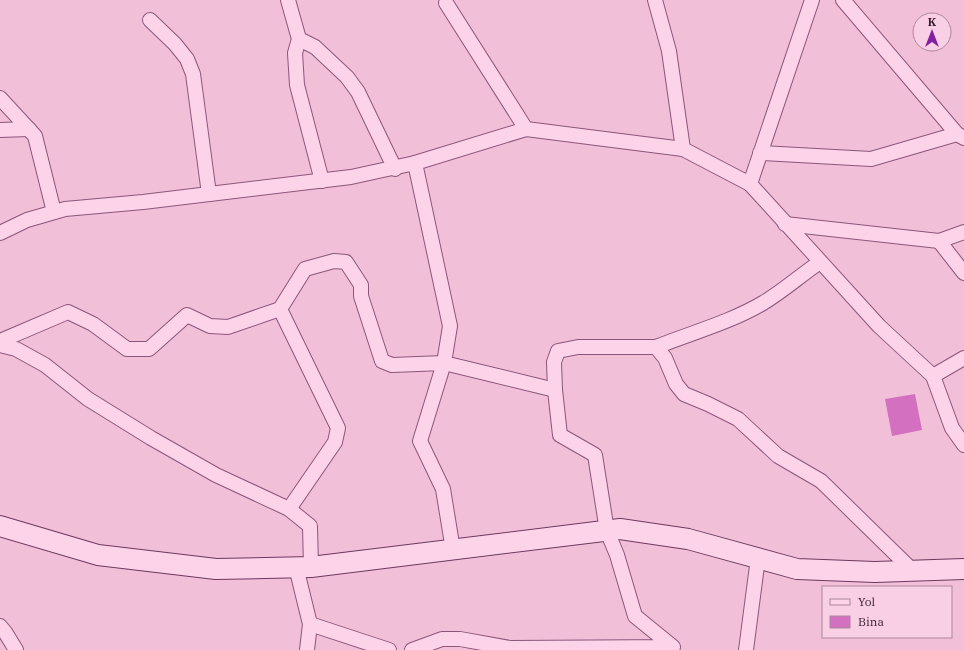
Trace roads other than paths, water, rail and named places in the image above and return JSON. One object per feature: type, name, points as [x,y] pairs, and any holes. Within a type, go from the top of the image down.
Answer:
[{"type":"street","points":[[288,0],[299,39],[295,53],[297,85],[322,181]]},
{"type":"street","points":[[655,0],[669,50],[683,148]]},
{"type":"street","points":[[750,184],[812,0]]},
{"type":"street","points":[[760,153],[871,158],[960,136],[843,0]]},
{"type":"street","points":[[444,1],[526,129]]},
{"type":"street","points":[[150,20],[175,44],[187,59],[193,74],[209,194]]},
{"type":"street","points":[[299,39],[314,47],[347,77],[358,92],[395,169]]},
{"type":"street","points":[[0,98],[35,136],[54,212]]},
{"type":"street","points":[[0,130],[29,128]]},
{"type":"street","points":[[0,233],[27,220],[65,209],[143,202],[322,181],[395,169],[526,129],[683,148],[750,184],[879,326],[934,376],[952,428],[964,445]]},
{"type":"street","points":[[415,163],[450,326],[444,363],[420,441],[443,489],[453,550]]},
{"type":"street","points":[[785,224],[939,241],[964,232]]},
{"type":"street","points":[[939,241],[964,273]]},
{"type":"street","points":[[0,341],[68,312],[93,324],[127,349],[149,349],[187,315],[210,326],[228,327],[280,309],[305,269],[334,261],[346,262],[361,285],[361,296],[382,361],[392,365],[444,363],[555,390]]},
{"type":"street","points":[[676,649],[635,616],[617,555],[607,531],[595,455],[560,435],[555,390],[554,362],[558,351],[578,347],[656,347],[724,322],[764,303],[820,262]]},
{"type":"street","points":[[280,309],[338,428],[335,442],[289,510]]},
{"type":"street","points":[[0,345],[16,349],[45,365],[88,399],[158,442],[216,475],[289,510],[310,526],[303,567],[310,624],[307,650]]},
{"type":"street","points":[[656,347],[665,358],[676,384],[684,394],[738,419],[778,456],[821,481],[913,571]]},
{"type":"street","points":[[934,376],[964,358]]},
{"type":"street","points":[[5,532],[98,555],[216,569],[303,567],[620,529],[688,539],[797,569],[875,572],[964,569]]},
{"type":"street","points":[[746,650],[758,558]]},
{"type":"street","points":[[310,624],[389,650]]},
{"type":"street","points":[[0,626],[16,650]]},
{"type":"street","points":[[412,650],[442,639],[460,639],[510,649],[676,649]]}]
